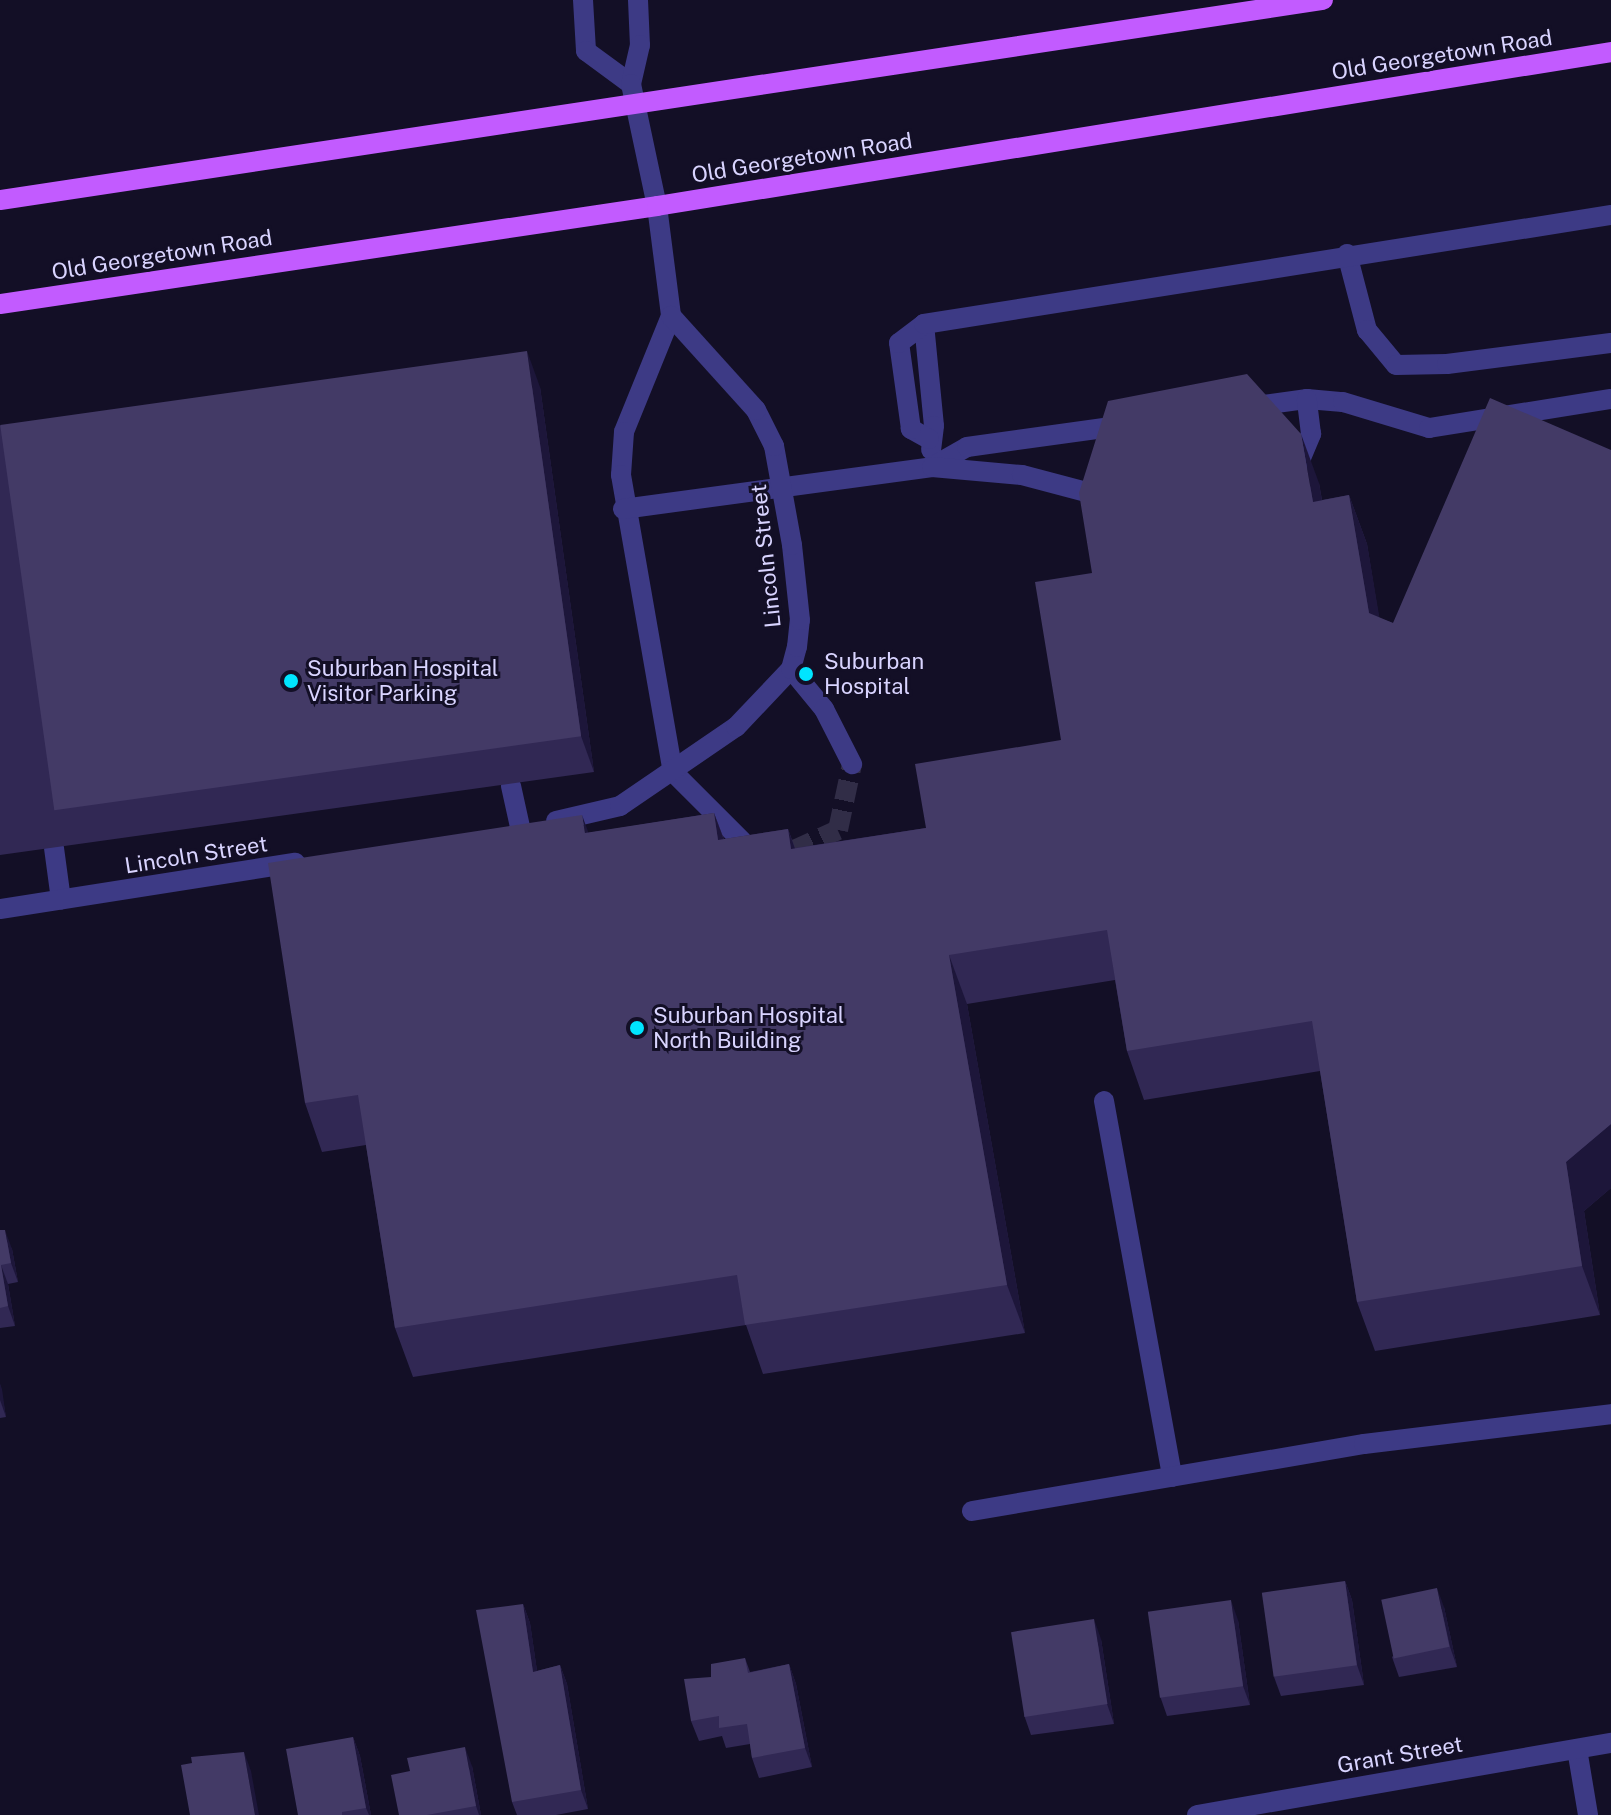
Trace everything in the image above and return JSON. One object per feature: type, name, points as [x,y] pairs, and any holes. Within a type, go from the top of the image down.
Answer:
[{"type":"main road","points":[[0,200],[632,92],[1323,0]]},
{"type":"main road","name":"Old Georgetown Road","points":[[0,304],[657,206],[1611,52]]},
{"type":"street","points":[[583,0],[586,51],[632,92]]},
{"type":"street","points":[[638,0],[640,45],[632,92],[657,206],[671,316],[624,432],[623,509],[673,772],[742,841]]},
{"type":"street","points":[[932,467],[929,439],[934,426],[924,324],[1347,254],[1611,215]]},
{"type":"street","points":[[1347,254],[1367,330],[1396,365],[1447,364],[1611,343]]},
{"type":"street","name":"Lincoln Street","points":[[671,316],[756,410],[774,446],[785,486],[800,620],[791,669]]},
{"type":"street","points":[[1230,410],[1307,399],[1343,402],[1429,428],[1611,399]]},
{"type":"street","points":[[1298,465],[1311,434],[1307,399]]},
{"type":"street","points":[[932,467],[967,447],[1152,421]]},
{"type":"street","points":[[623,509],[932,467],[1022,475],[1112,498]]},
{"type":"street","points":[[511,786],[512,829],[620,806],[736,727],[791,669],[824,709],[852,764]]},
{"type":"street","points":[[54,848],[61,900]]},
{"type":"street","name":"Lincoln Street","points":[[0,909],[316,860]]},
{"type":"street","points":[[1104,1101],[1172,1477]]},
{"type":"street","points":[[972,1511],[1364,1444],[1611,1414]]},
{"type":"street","name":"Grant Street","points":[[1197,1815],[1611,1743]]},
{"type":"street","points":[[1577,1749],[1588,1815]]},
{"type":"building","name":"Suburban Hospital Visitor Parking","points":[[527,351],[581,736],[54,810],[0,425]]},
{"type":"building","points":[[1247,374],[1301,434],[1313,502],[1349,495],[1369,613],[1393,623],[1490,398],[1611,450],[1611,1124],[1566,1162],[1582,1266],[1357,1302],[1312,1021],[1127,1051],[1107,930],[949,955],[1007,1285],[745,1325],[737,1275],[395,1328],[358,1095],[305,1103],[268,863],[582,815],[585,833],[714,813],[718,840],[788,829],[791,849],[926,828],[915,764],[1061,740],[1035,582],[1092,573],[1079,493],[1108,401]]},
{"type":"building","points":[[0,1230],[5,1230],[11,1263],[1,1265],[8,1306],[0,1308]]},
{"type":"building","points":[[1345,1581],[1357,1665],[1274,1677],[1262,1593]]},
{"type":"building","points":[[1437,1588],[1449,1647],[1394,1659],[1381,1600]]},
{"type":"building","points":[[1231,1600],[1243,1686],[1160,1698],[1148,1612]]},
{"type":"building","points":[[523,1604],[533,1672],[560,1665],[581,1790],[512,1802],[476,1610]]},
{"type":"building","points":[[1094,1619],[1107,1704],[1024,1717],[1011,1632]]},
{"type":"building","points":[[745,1658],[748,1673],[789,1664],[805,1748],[752,1758],[747,1724],[719,1728],[719,1716],[691,1721],[684,1679],[711,1677],[711,1664]]},
{"type":"building","points":[[353,1737],[366,1808],[342,1812],[342,1815],[298,1815],[286,1749]]},
{"type":"building","points":[[465,1747],[476,1806],[427,1815],[399,1815],[391,1775],[410,1771],[407,1758]]},
{"type":"building","points":[[244,1752],[255,1815],[190,1815],[181,1765],[192,1763],[191,1757]]},
{"type":"tunnel","points":[[774,847],[794,850],[838,830],[852,764]]},
{"type":"place","name":"Suburban Hospital","points":[[806,674]]},
{"type":"place","name":"Suburban Hospital Visitor Parking","points":[[291,681]]},
{"type":"place","name":"Suburban Hospital North Building","points":[[637,1028]]}]
